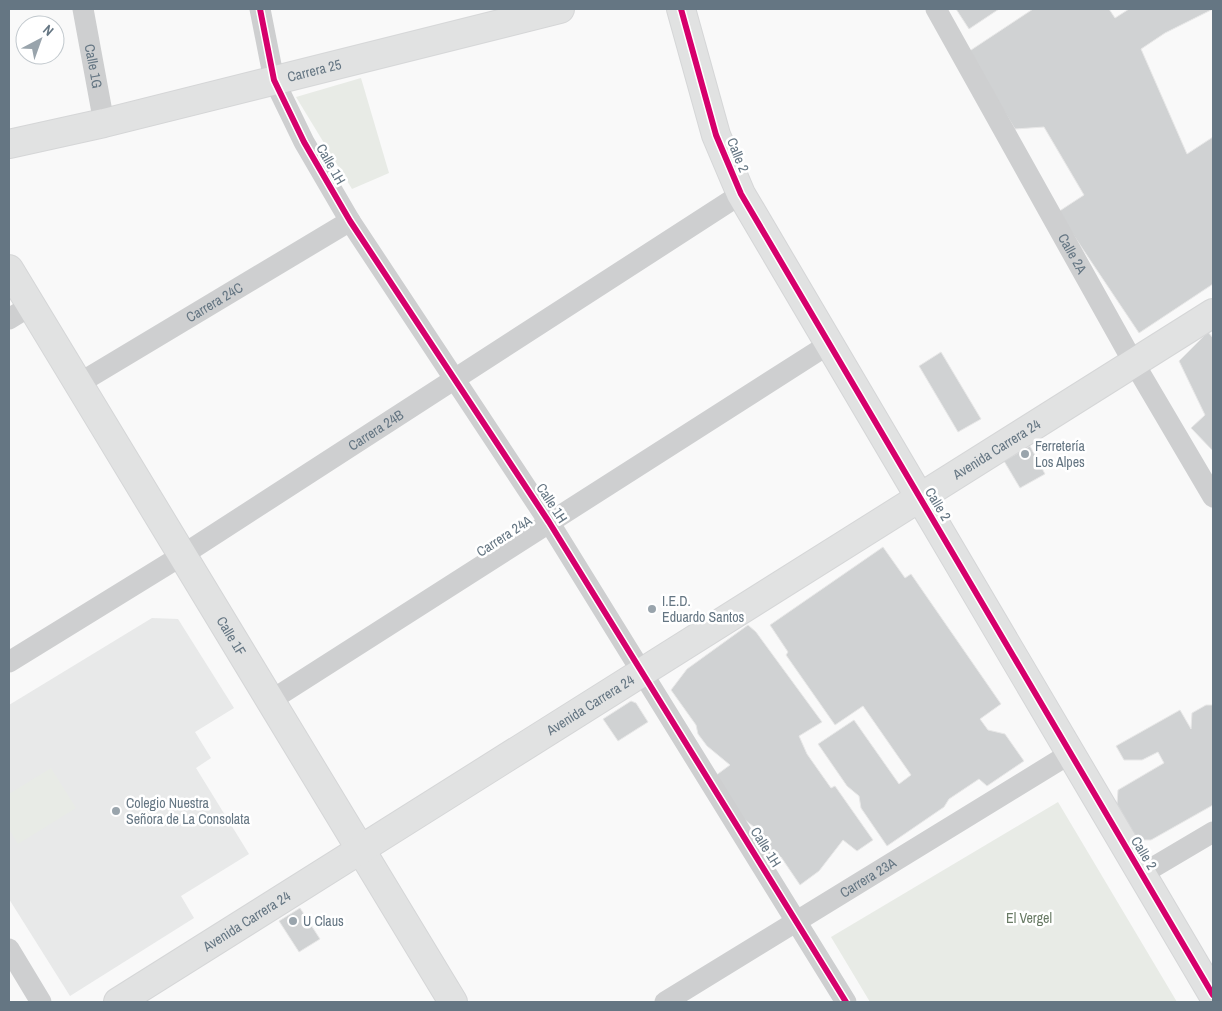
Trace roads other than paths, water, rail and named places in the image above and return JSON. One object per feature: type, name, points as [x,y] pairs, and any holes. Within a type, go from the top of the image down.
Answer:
[{"type":"street","name":"Calle 1G","points":[[83,9],[104,123]]},
{"type":"street","name":"Calle 1H","points":[[260,9],[274,80],[304,142],[350,221],[549,522],[846,1002]]},
{"type":"street","name":"Carrera 25","points":[[9,144],[104,123],[560,9]]},
{"type":"street","name":"Calle 2","points":[[681,9],[716,135],[741,194],[1213,995]]},
{"type":"street","name":"Calle 2A","points":[[936,9],[1134,363],[1213,497]]},
{"type":"street","name":"Carrera 24B","points":[[9,662],[181,556],[741,194]]},
{"type":"street","name":"Carrera 24C","points":[[78,384],[350,221]]},
{"type":"street","name":"Calle 1F","points":[[9,269],[20,312],[78,384],[453,1002]]},
{"type":"street","name":"Avenida Carrera 24","points":[[118,1002],[1213,313]]},
{"type":"street","name":"Carrera 24A","points":[[270,701],[829,344]]},
{"type":"street","name":"Carrera 23A","points":[[664,1002],[1071,753]]},
{"type":"street","points":[[1142,874],[1213,832]]},
{"type":"street","points":[[9,949],[42,1002]]},
{"type":"place","name":"Ferretería Los Alpes","points":[[1025,454]]},
{"type":"place","name":"I.E.D. Eduardo Santos","points":[[652,609]]},
{"type":"place","name":"Colegio Nuestra Señora de La Consolata","points":[[116,811]]},
{"type":"place","name":"U Claus","points":[[293,921]]},
{"type":"park label","name":"El Vergel","points":[[1029,918]]}]
